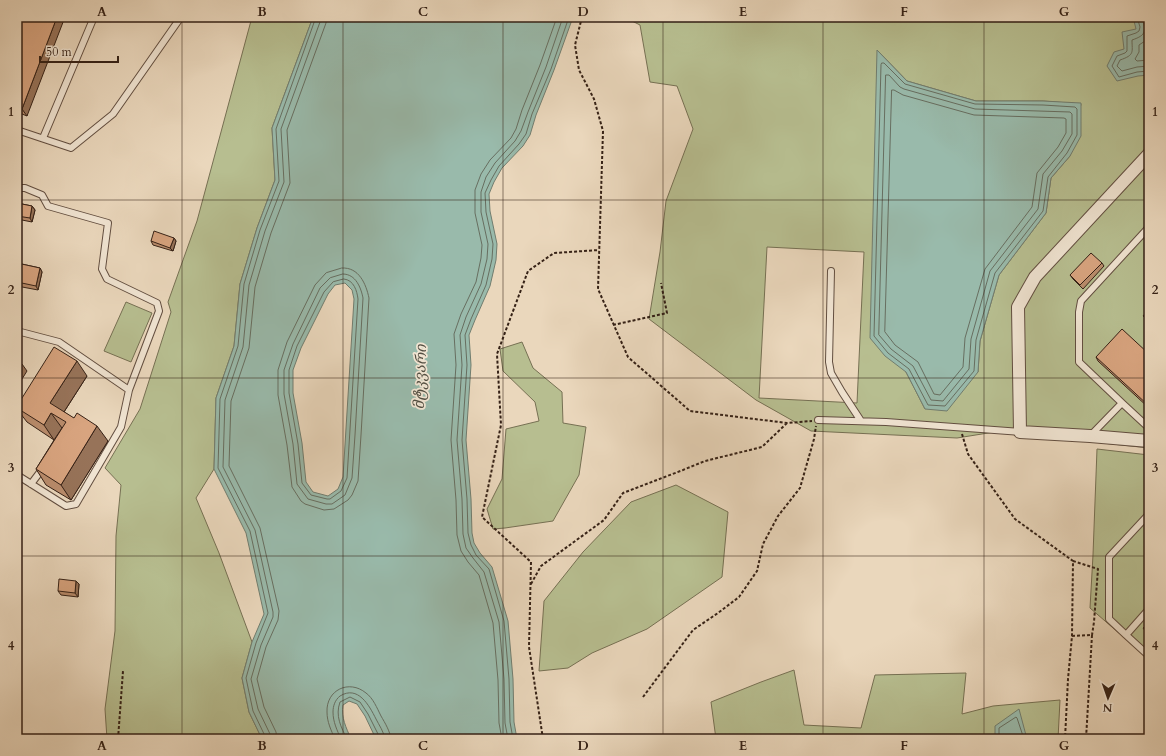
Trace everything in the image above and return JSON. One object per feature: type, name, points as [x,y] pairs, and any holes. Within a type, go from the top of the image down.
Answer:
[{"type":"street","points":[[1149,154],[1035,278],[1018,307],[1020,432],[1149,441]]},
{"type":"lane","points":[[43,138],[94,17]]},
{"type":"lane","points":[[17,130],[71,148],[114,114],[180,17]]},
{"type":"lane","points":[[17,188],[25,188],[42,195],[48,206],[108,223],[102,268],[107,279],[157,303],[159,311],[129,390],[121,427],[76,504],[66,506],[17,475]]},
{"type":"lane","points":[[1149,227],[1081,301],[1079,312],[1079,362],[1149,428]]},
{"type":"lane","points":[[831,271],[829,362],[831,373],[861,421]]},
{"type":"lane","points":[[17,331],[59,342],[129,390]]},
{"type":"lane","points":[[1090,436],[1122,404]]},
{"type":"lane","points":[[818,420],[886,422],[1020,432]]},
{"type":"lane","points":[[31,484],[48,460]]},
{"type":"lane","points":[[1149,514],[1109,557],[1109,619],[1149,656]]},
{"type":"lane","points":[[1126,635],[1149,609]]},
{"type":"path","points":[[582,17],[575,45],[578,70],[594,99],[603,131],[598,289],[628,357],[690,411],[786,423],[818,420],[800,488],[778,516],[763,544],[756,571],[739,597],[718,614],[693,630],[643,697]]},
{"type":"path","points":[[543,739],[529,647],[531,562],[482,517],[501,425],[497,354],[528,271],[554,253],[599,250]]},
{"type":"path","points":[[613,325],[667,313],[661,283]]},
{"type":"path","points":[[531,584],[541,566],[604,520],[624,492],[705,461],[762,447],[786,423]]},
{"type":"path","points":[[960,427],[968,454],[1015,520],[1073,561],[1098,569],[1092,635],[1086,739]]},
{"type":"path","points":[[1066,739],[1068,679],[1072,636],[1073,561]]},
{"type":"path","points":[[1072,636],[1092,635]]},
{"type":"path","points":[[118,739],[124,671]]},
{"type":"green space","points":[[252,17],[313,17],[272,128],[275,180],[257,228],[240,284],[234,346],[216,398],[214,469],[196,498],[219,553],[252,642],[242,678],[249,712],[262,739],[107,739],[105,709],[115,631],[116,536],[121,485],[105,468],[140,409],[171,312],[168,302],[197,221]]},
{"type":"green space","points":[[624,17],[1149,17],[1149,448],[1075,440],[1013,429],[957,438],[811,431],[756,400],[649,319],[660,252],[666,201],[693,129],[677,86],[650,82],[640,25]],"holes":[[[878,51],[907,81],[976,101],[1043,101],[1081,104],[1070,156],[1051,178],[1046,213],[999,275],[980,341],[978,372],[925,409],[906,372]],[[767,247],[864,252],[857,403],[759,398]]]},
{"type":"green space","points":[[126,302],[152,313],[131,362],[104,351]]},
{"type":"green space","points":[[522,342],[533,368],[562,392],[563,423],[586,427],[579,475],[553,521],[493,529],[487,509],[502,479],[506,429],[539,421],[535,402],[503,371],[500,349]]},
{"type":"green space","points":[[1097,449],[1149,455],[1149,659],[1090,608]]},
{"type":"green space","points":[[676,485],[728,512],[722,577],[647,629],[592,653],[568,668],[539,671],[544,601],[583,552],[631,502]]},
{"type":"green space","points":[[794,670],[804,725],[861,728],[875,675],[966,673],[962,714],[993,706],[1060,700],[1058,739],[716,739],[711,702]]},
{"type":"water","name":"მტკვარი","points":[[313,17],[573,17],[536,115],[530,135],[523,146],[502,168],[489,194],[490,211],[497,244],[496,260],[490,286],[469,335],[471,365],[466,440],[472,533],[474,543],[492,567],[508,621],[513,679],[514,722],[517,739],[376,739],[365,716],[357,704],[349,701],[343,705],[343,714],[344,722],[351,739],[262,739],[249,712],[242,678],[252,642],[264,614],[246,533],[214,469],[216,398],[234,346],[240,284],[257,228],[275,180],[272,128]],"holes":[[[345,283],[352,290],[354,299],[343,477],[338,489],[328,496],[313,492],[306,482],[302,443],[293,393],[293,370],[301,348],[328,294],[335,285]]]},
{"type":"water","points":[[1133,17],[1149,17],[1149,75],[1117,81],[1107,66],[1114,52],[1124,49],[1122,32],[1136,29]]},
{"type":"water","points":[[877,50],[907,81],[976,101],[1043,101],[1081,103],[1081,136],[1070,156],[1051,178],[1046,213],[999,275],[980,341],[978,372],[947,411],[925,409],[906,372],[885,356],[870,338]]},
{"type":"water","points":[[1019,709],[1027,739],[995,739],[995,726]]},
{"type":"building","points":[[17,17],[57,17],[22,109],[17,107]]},
{"type":"building","points":[[17,203],[32,206],[30,218],[17,216]]},
{"type":"building","points":[[154,231],[174,238],[170,248],[151,241]]},
{"type":"building","points":[[1091,253],[1102,263],[1080,285],[1070,275]]},
{"type":"building","points":[[17,263],[40,268],[36,286],[17,282]]},
{"type":"building","points":[[1149,309],[1149,321],[1143,316]]},
{"type":"building","points":[[1122,329],[1149,354],[1149,406],[1096,357]]},
{"type":"building","points":[[54,347],[77,361],[50,403],[74,418],[77,413],[97,426],[61,485],[36,469],[66,422],[51,413],[44,425],[17,408]]},
{"type":"building","points":[[17,361],[22,364],[17,372]]},
{"type":"building","points":[[59,579],[76,581],[75,593],[58,591]]},
{"type":"building","points":[[1149,622],[1149,634],[1143,628]]}]
